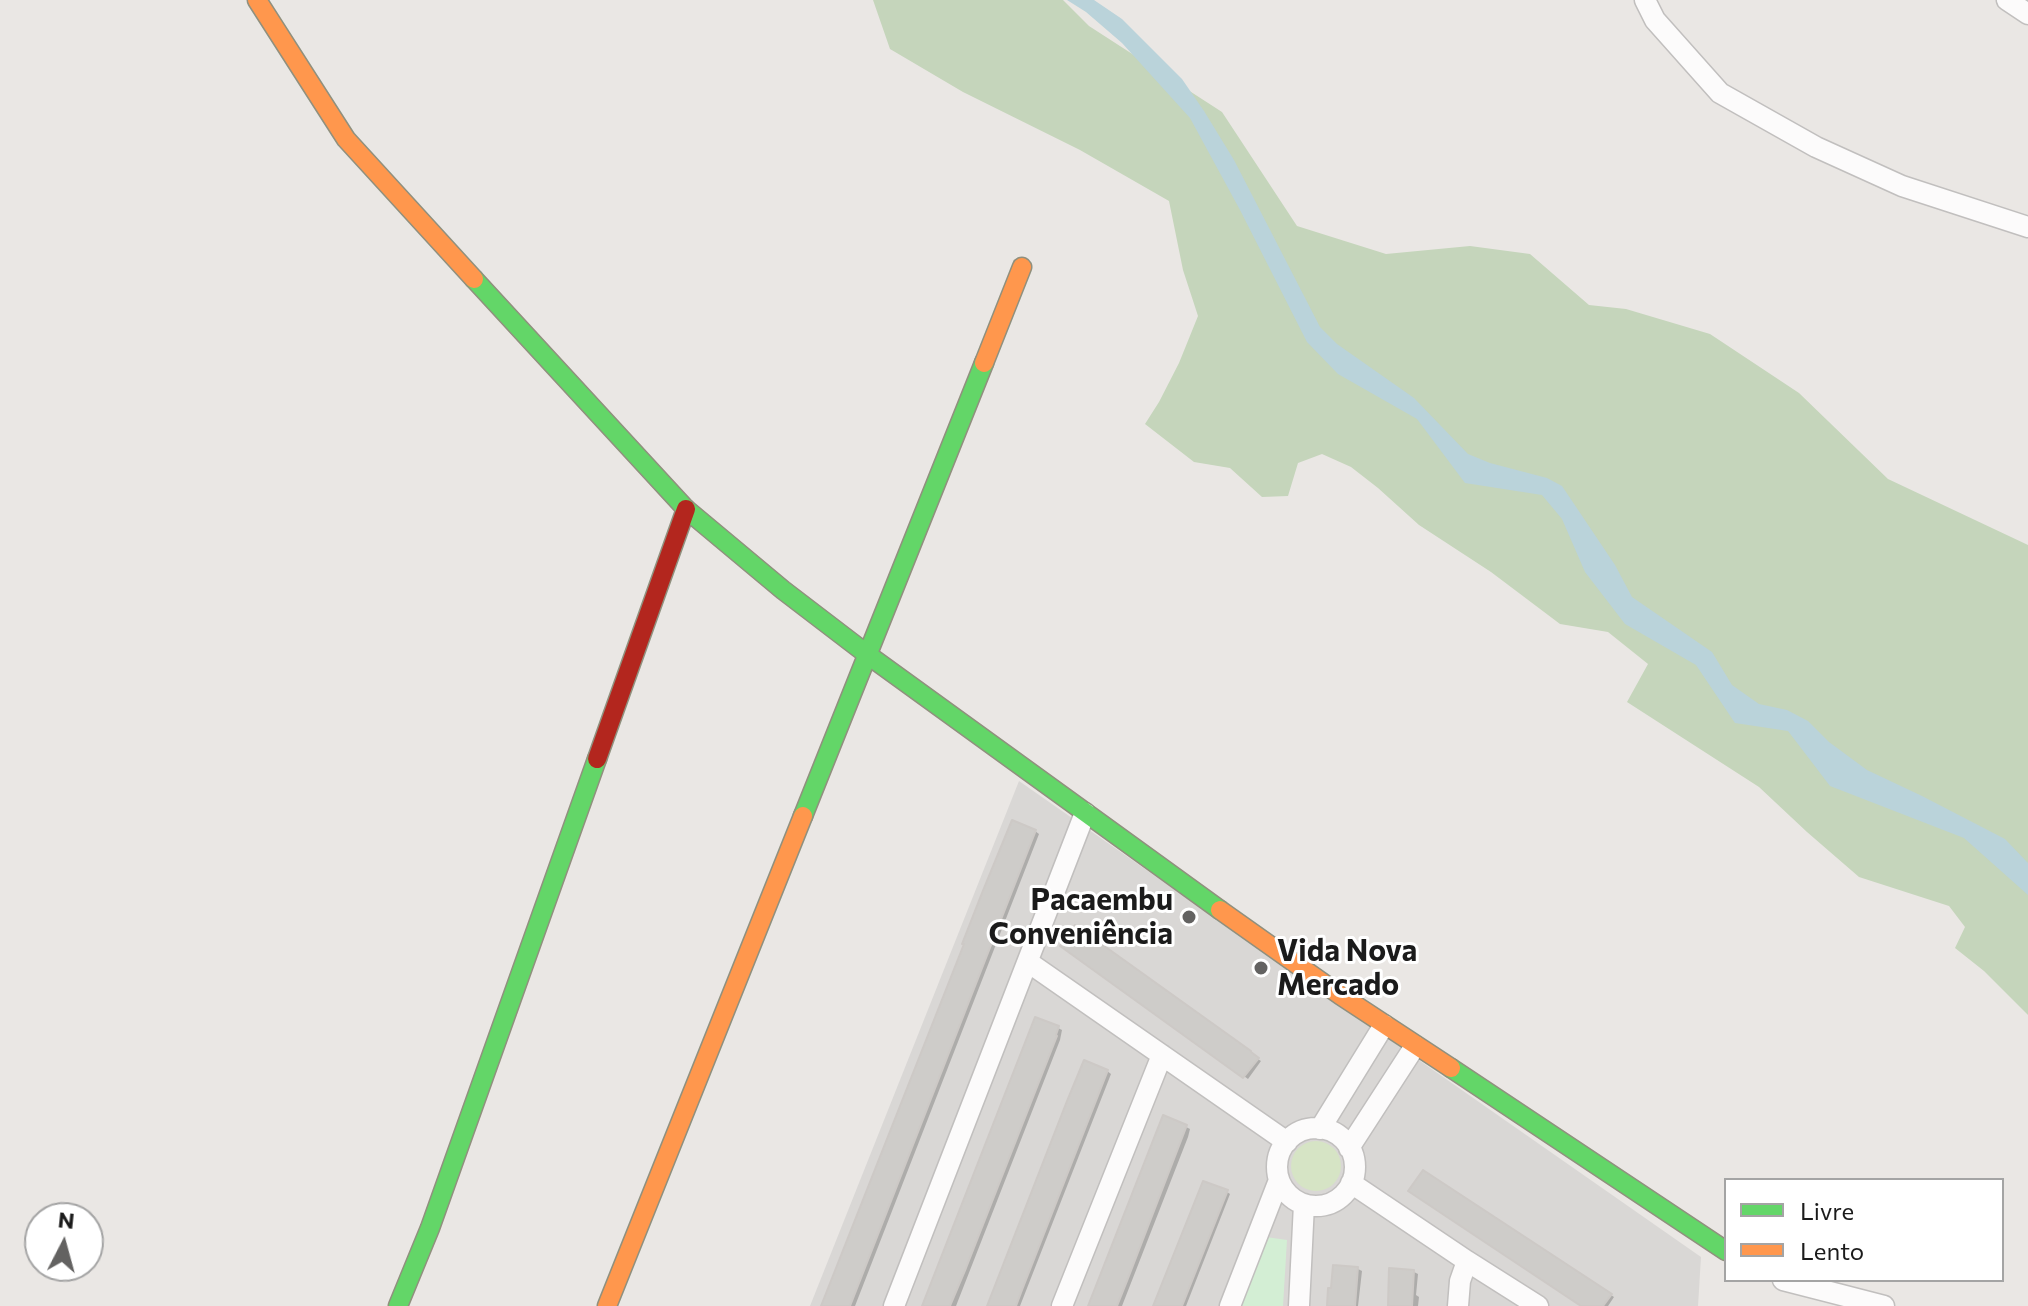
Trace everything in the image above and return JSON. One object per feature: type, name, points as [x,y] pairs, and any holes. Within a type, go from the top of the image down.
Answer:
[{"type":"street","points":[[257,0],[346,139],[686,509],[783,590],[868,655],[1085,813],[1384,1025],[1724,1250]]},
{"type":"street","points":[[1645,0],[1655,20],[1720,93],[1816,147],[1902,186],[2028,227]]},
{"type":"street","points":[[2007,0],[2027,12]]},
{"type":"street","points":[[607,1306],[1022,267]]},
{"type":"street","points":[[398,1306],[430,1228],[686,509]]},
{"type":"street","points":[[894,1306],[1085,813]]},
{"type":"street","points":[[1028,962],[1287,1142]]},
{"type":"street","points":[[1320,1129],[1384,1025]]},
{"type":"street","points":[[1349,1148],[1415,1046]]},
{"type":"street","points":[[1062,1306],[1162,1055]]},
{"type":"street","points":[[1307,1129],[1320,1129],[1341,1138],[1354,1159],[1354,1171],[1345,1193],[1335,1201],[1312,1206],[1290,1196],[1282,1187],[1277,1163],[1280,1152],[1296,1134],[1307,1129]]},
{"type":"street","points":[[1230,1306],[1279,1180]]},
{"type":"street","points":[[1351,1183],[1538,1306]]},
{"type":"street","points":[[1299,1306],[1304,1204]]},
{"type":"street","points":[[1458,1306],[1460,1281],[1467,1261]]},
{"type":"street","points":[[1791,1282],[1884,1306]]},
{"type":"shaded area","points":[[1019,781],[1701,1257],[1698,1306],[810,1306]]},
{"type":"green space","points":[[873,0],[1063,0],[1089,26],[1222,112],[1297,226],[1386,254],[1470,246],[1530,254],[1589,305],[1626,309],[1710,334],[1799,393],[1888,479],[2028,545],[2028,1015],[1984,971],[1955,948],[1965,927],[1949,906],[1859,877],[1759,787],[1627,702],[1648,664],[1608,632],[1560,624],[1491,572],[1419,525],[1351,467],[1322,454],[1298,463],[1288,496],[1262,497],[1230,468],[1194,462],[1145,424],[1179,363],[1198,316],[1183,270],[1169,201],[1080,150],[963,92],[890,49]]},
{"type":"green space","points":[[1316,1141],[1334,1148],[1341,1166],[1334,1184],[1316,1191],[1298,1184],[1291,1166],[1298,1148]]},
{"type":"green space","points":[[1266,1237],[1287,1240],[1283,1306],[1242,1306]]},
{"type":"water","points":[[1067,0],[1094,0],[1122,19],[1182,79],[1234,160],[1320,327],[1337,344],[1414,398],[1468,454],[1547,478],[1562,486],[1615,565],[1632,597],[1712,652],[1732,685],[1759,704],[1787,710],[1808,721],[1829,742],[1867,770],[2005,839],[2028,863],[2028,895],[1964,838],[1830,786],[1788,731],[1735,723],[1696,665],[1625,624],[1585,572],[1562,519],[1542,495],[1465,483],[1417,419],[1338,374],[1307,342],[1190,118],[1122,43]]},
{"type":"building","points":[[1012,820],[1036,830],[850,1306],[821,1306],[982,893]]},
{"type":"building","points":[[1075,925],[1259,1058],[1243,1078],[1060,946]]},
{"type":"building","points":[[1035,1017],[1059,1026],[1057,1036],[950,1306],[922,1306]]},
{"type":"building","points":[[1084,1060],[1108,1070],[1016,1306],[987,1306],[1067,1101]]},
{"type":"building","points":[[1163,1115],[1187,1125],[1127,1281],[1117,1306],[1088,1306]]},
{"type":"building","points":[[1423,1170],[1612,1294],[1603,1306],[1581,1306],[1408,1191]]},
{"type":"building","points":[[1203,1181],[1228,1190],[1182,1306],[1153,1306]]},
{"type":"building","points":[[1333,1265],[1358,1267],[1355,1306],[1327,1306]]},
{"type":"building","points":[[1389,1268],[1414,1270],[1412,1306],[1388,1306]]},
{"type":"traffic: fast","points":[[474,279],[686,509],[783,590],[868,655],[1220,910]]},
{"type":"traffic: fast","points":[[803,816],[984,363]]},
{"type":"traffic: fast","points":[[398,1306],[430,1228],[597,759]]},
{"type":"traffic: fast","points":[[1451,1068],[1724,1250]]},
{"type":"traffic: slow","points":[[257,0],[346,139],[474,279]]},
{"type":"traffic: slow","points":[[984,363],[1022,267]]},
{"type":"traffic: slow","points":[[607,1306],[803,816]]},
{"type":"traffic: slow","points":[[1220,910],[1340,995],[1451,1068]]},
{"type":"traffic: jam","points":[[597,759],[686,509]]},
{"type":"place","name":"Pacaembu Conveniência","points":[[1189,917]]},
{"type":"place","name":"Vida Nova Mercado","points":[[1261,968]]}]
